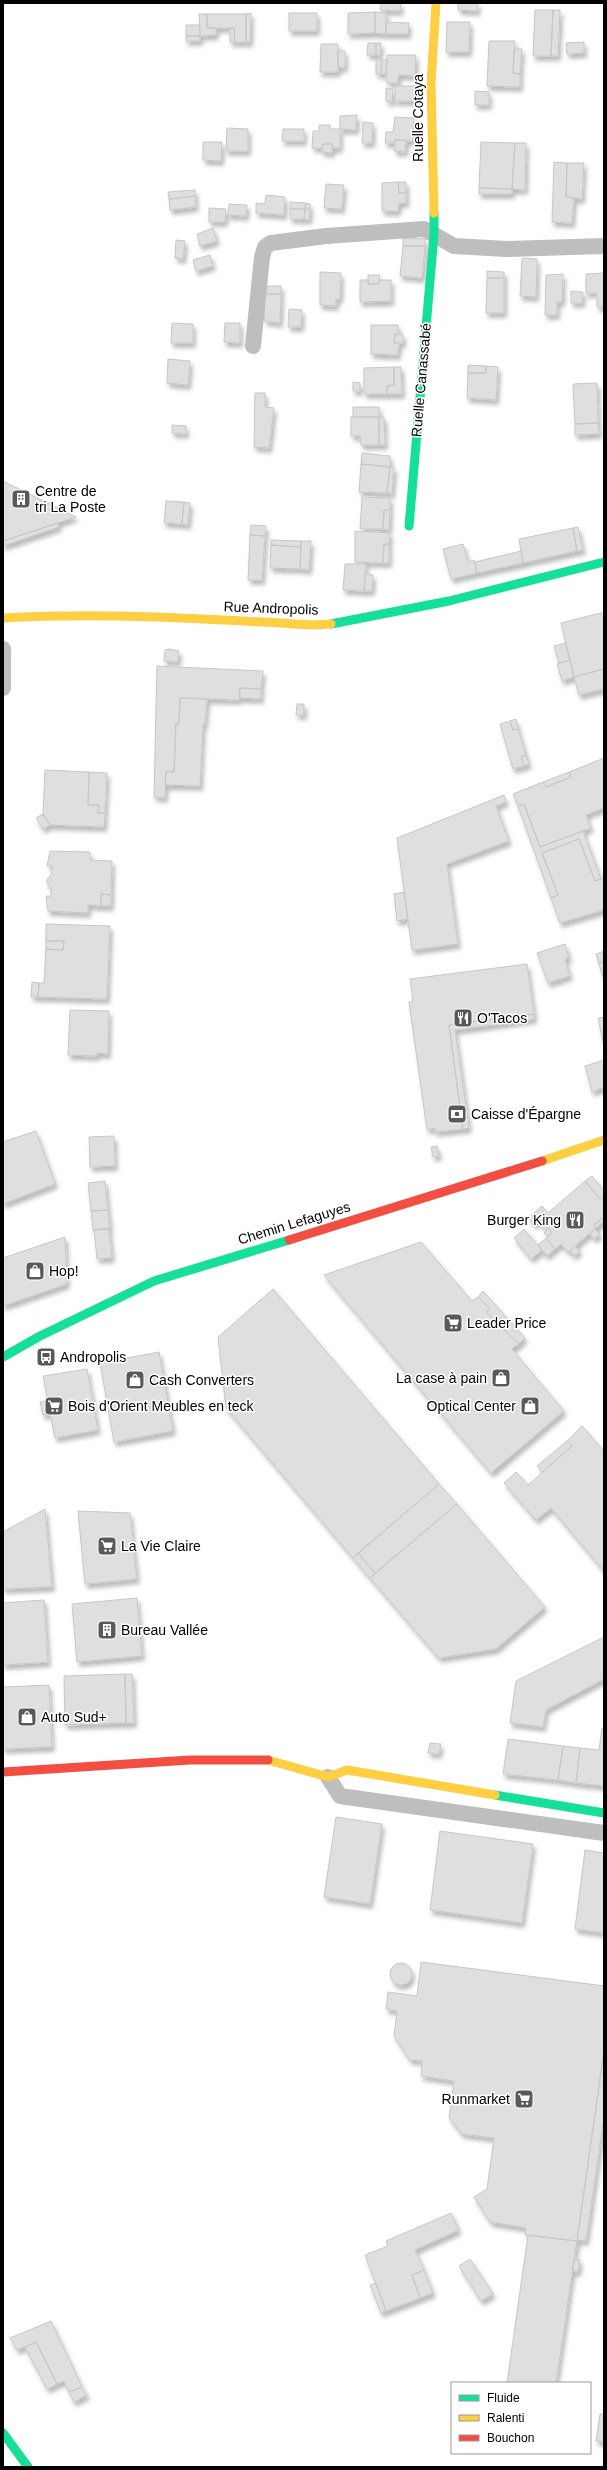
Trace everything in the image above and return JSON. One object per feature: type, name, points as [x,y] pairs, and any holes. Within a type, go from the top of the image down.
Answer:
[{"type":"street","name":"Ruelle Cotaya","points":[[434,234],[431,83],[436,3]]},
{"type":"street","points":[[253,346],[262,257],[265,247],[272,243],[326,236],[424,229],[454,246],[506,249],[604,246]]},
{"type":"street","name":"Ruelle Canassabé","points":[[409,526],[434,234]]},
{"type":"street","name":"Rue Andropolis","points":[[3,618],[63,615],[166,617],[313,625],[331,624],[449,600],[604,562]]},
{"type":"street","points":[[3,649],[3,688]]},
{"type":"street","name":"Chemin Lefaguyes","points":[[3,1357],[40,1336],[154,1281],[604,1140]]},
{"type":"street","points":[[3,1772],[190,1760],[263,1759],[328,1777],[347,1770],[604,1814]]},
{"type":"street","points":[[328,1777],[340,1796],[604,1833]]},
{"type":"street","points":[[3,2433],[28,2467]]},
{"type":"building","points":[[381,3],[401,3],[400,11],[380,10]]},
{"type":"building","points":[[458,3],[478,3],[477,11],[458,10]]},
{"type":"building","points":[[535,10],[553,10],[551,56],[533,56]]},
{"type":"building","points":[[553,10],[560,10],[558,56],[551,56]]},
{"type":"building","points":[[375,12],[375,33],[348,34],[348,13]]},
{"type":"building","points":[[375,12],[386,13],[386,34],[375,33]]},
{"type":"building","points":[[251,13],[250,42],[246,42],[246,14]]},
{"type":"building","points":[[289,13],[317,13],[317,31],[289,31]]},
{"type":"building","points":[[199,14],[207,14],[207,28],[216,28],[216,35],[200,36]]},
{"type":"building","points":[[207,14],[246,14],[246,42],[235,42],[234,28],[207,28]]},
{"type":"building","points":[[386,22],[409,23],[408,34],[386,34]]},
{"type":"building","points":[[447,22],[470,22],[469,52],[446,52]]},
{"type":"building","points":[[186,25],[200,25],[200,36],[186,36]]},
{"type":"building","points":[[230,28],[234,28],[235,42],[230,42]]},
{"type":"building","points":[[186,36],[200,36],[200,41],[186,41]]},
{"type":"building","points":[[489,41],[515,41],[513,73],[520,74],[520,87],[487,86]]},
{"type":"building","points":[[584,42],[584,53],[567,54],[566,43]]},
{"type":"building","points":[[368,43],[376,43],[376,55],[367,55]]},
{"type":"building","points":[[376,43],[381,43],[380,56],[376,55]]},
{"type":"building","points":[[321,44],[338,44],[338,72],[320,72]]},
{"type":"building","points":[[514,49],[522,49],[520,74],[513,73]]},
{"type":"building","points":[[338,51],[345,51],[345,68],[338,67]]},
{"type":"building","points":[[387,55],[416,55],[415,76],[399,75],[397,84],[386,82]]},
{"type":"building","points":[[376,60],[382,60],[381,74],[376,74]]},
{"type":"building","points":[[382,60],[387,60],[386,74],[381,74]]},
{"type":"building","points":[[395,86],[416,86],[416,101],[395,101]]},
{"type":"building","points":[[386,88],[393,89],[392,102],[386,101]]},
{"type":"building","points":[[475,91],[489,92],[489,105],[475,105]]},
{"type":"building","points":[[357,115],[356,130],[340,129],[340,116]]},
{"type":"building","points":[[395,117],[414,118],[413,141],[395,140],[395,143],[385,143],[386,132],[393,132]]},
{"type":"building","points":[[363,122],[373,123],[372,143],[362,143]]},
{"type":"building","points":[[319,125],[330,125],[330,129],[340,129],[340,148],[332,148],[332,144],[323,144],[322,148],[312,148],[313,131],[319,131]]},
{"type":"building","points":[[227,128],[248,129],[248,151],[226,151]]},
{"type":"building","points":[[283,129],[304,129],[304,141],[282,141]]},
{"type":"building","points":[[395,140],[406,140],[405,152],[394,151]]},
{"type":"building","points":[[203,142],[222,142],[221,161],[203,160]]},
{"type":"building","points":[[481,142],[515,143],[512,189],[479,188]]},
{"type":"building","points":[[515,143],[526,143],[525,190],[512,189]]},
{"type":"building","points":[[323,144],[332,144],[332,153],[322,152]]},
{"type":"building","points":[[554,162],[567,163],[566,197],[574,198],[572,223],[552,222]]},
{"type":"building","points":[[567,163],[584,163],[582,199],[566,197]]},
{"type":"building","points":[[398,182],[406,182],[406,193],[399,193]]},
{"type":"building","points":[[398,182],[399,193],[406,193],[406,203],[399,203],[398,211],[382,211],[382,183]]},
{"type":"building","points":[[326,184],[344,185],[342,209],[324,208]]},
{"type":"building","points":[[479,188],[512,189],[512,194],[479,194]]},
{"type":"building","points":[[195,190],[195,196],[169,199],[168,192]]},
{"type":"building","points":[[266,195],[285,197],[284,215],[256,213],[256,203],[265,204]]},
{"type":"building","points":[[195,196],[196,207],[170,210],[169,199]]},
{"type":"building","points":[[290,202],[306,203],[305,209],[290,209]]},
{"type":"building","points":[[306,203],[310,204],[310,210],[305,209]]},
{"type":"building","points":[[229,204],[247,205],[246,216],[228,215]]},
{"type":"building","points":[[209,208],[226,209],[225,222],[209,222]]},
{"type":"building","points":[[290,209],[305,209],[304,219],[290,219]]},
{"type":"building","points":[[305,209],[310,210],[309,220],[304,219]]},
{"type":"building","points":[[213,228],[217,241],[200,246],[197,234]]},
{"type":"building","points":[[403,238],[425,239],[425,246],[403,246]]},
{"type":"building","points":[[176,240],[185,241],[183,259],[175,258]]},
{"type":"building","points":[[403,246],[425,246],[422,278],[400,276]]},
{"type":"building","points":[[210,255],[213,266],[196,271],[193,260]]},
{"type":"building","points":[[522,258],[537,259],[536,297],[520,296]]},
{"type":"building","points":[[487,271],[504,272],[504,278],[487,278]]},
{"type":"building","points":[[320,272],[341,273],[340,299],[336,299],[336,306],[320,305]]},
{"type":"building","points":[[604,273],[604,307],[597,307],[597,293],[586,293],[586,274]]},
{"type":"building","points":[[563,274],[562,302],[557,302],[557,315],[545,315],[546,275]]},
{"type":"building","points":[[368,275],[380,275],[379,284],[368,284]]},
{"type":"building","points":[[487,278],[504,278],[504,313],[486,313]]},
{"type":"building","points":[[360,280],[369,280],[368,284],[379,284],[380,280],[391,280],[391,301],[360,302]]},
{"type":"building","points":[[266,286],[281,286],[281,294],[265,294]]},
{"type":"building","points":[[571,291],[583,292],[582,303],[571,303]]},
{"type":"building","points":[[265,294],[281,294],[280,323],[264,321]]},
{"type":"building","points":[[289,309],[302,310],[301,327],[288,327]]},
{"type":"building","points":[[172,323],[193,324],[193,343],[171,343]]},
{"type":"building","points":[[225,323],[240,323],[240,343],[224,342]]},
{"type":"building","points":[[371,325],[398,325],[398,334],[395,334],[394,343],[399,344],[398,355],[371,354]]},
{"type":"building","points":[[395,334],[403,334],[403,343],[394,343]]},
{"type":"building","points":[[168,359],[190,361],[188,385],[167,383]]},
{"type":"building","points":[[468,365],[486,366],[486,373],[468,373]]},
{"type":"building","points":[[486,366],[498,367],[496,400],[467,398],[468,373],[486,373]]},
{"type":"building","points":[[394,367],[401,367],[402,394],[387,394],[387,386],[394,385]]},
{"type":"building","points":[[394,367],[394,385],[387,386],[387,394],[364,394],[364,368]]},
{"type":"building","points":[[353,382],[360,383],[360,391],[353,391]]},
{"type":"building","points":[[597,383],[598,423],[575,424],[573,384]]},
{"type":"building","points":[[255,393],[265,393],[265,407],[274,408],[269,448],[254,447]]},
{"type":"building","points":[[353,407],[379,407],[379,417],[353,417]]},
{"type":"building","points":[[351,417],[379,417],[379,445],[361,445],[360,436],[351,436]]},
{"type":"building","points":[[379,417],[384,417],[385,445],[379,445]]},
{"type":"building","points":[[598,423],[599,434],[575,435],[575,424]]},
{"type":"building","points":[[172,425],[186,426],[186,434],[172,433]]},
{"type":"building","points":[[362,453],[390,456],[390,467],[361,464]]},
{"type":"building","points":[[361,464],[390,467],[387,493],[359,492]]},
{"type":"building","points":[[390,467],[394,467],[392,494],[387,493]]},
{"type":"building","name":"Centre de tri La Poste","points":[[3,481],[76,517],[3,541]]},
{"type":"building","points":[[362,497],[390,498],[390,510],[384,510],[383,529],[360,529]]},
{"type":"building","points":[[166,501],[184,502],[182,524],[164,523]]},
{"type":"building","points":[[184,502],[190,503],[188,525],[182,524]]},
{"type":"building","points":[[384,510],[390,510],[389,530],[383,529]]},
{"type":"building","points":[[58,523],[59,527],[3,546],[3,541]]},
{"type":"building","points":[[251,525],[266,526],[265,536],[250,535]]},
{"type":"building","points":[[578,527],[583,550],[577,551],[573,528]]},
{"type":"building","points":[[573,528],[577,551],[523,563],[519,539]]},
{"type":"building","points":[[355,531],[390,533],[389,544],[384,544],[383,563],[355,562]]},
{"type":"building","points":[[250,535],[265,536],[262,580],[248,580]]},
{"type":"building","points":[[271,540],[301,541],[301,547],[271,545]]},
{"type":"building","points":[[301,541],[311,541],[309,570],[300,569]]},
{"type":"building","points":[[384,544],[389,544],[389,563],[383,563]]},
{"type":"building","points":[[463,544],[468,562],[474,560],[477,573],[451,579],[443,549]]},
{"type":"building","points":[[271,545],[301,547],[300,569],[270,568]]},
{"type":"building","points":[[521,551],[523,563],[477,573],[475,562]]},
{"type":"building","points":[[345,564],[366,564],[364,591],[343,590]]},
{"type":"building","points":[[365,574],[373,575],[372,591],[364,591]]},
{"type":"building","points":[[604,612],[604,669],[574,677],[561,623]]},
{"type":"building","points":[[565,643],[570,660],[559,663],[554,646]]},
{"type":"building","points":[[169,649],[179,651],[178,662],[164,661],[165,650]]},
{"type":"building","points":[[570,660],[574,677],[562,681],[557,664]]},
{"type":"building","points":[[157,666],[263,671],[261,689],[240,688],[239,700],[180,698],[179,724],[176,723],[174,772],[166,771],[165,798],[154,797]]},
{"type":"building","points":[[603,669],[604,689],[579,695],[574,677]]},
{"type":"building","points":[[240,688],[261,689],[261,699],[240,698]]},
{"type":"building","points":[[180,698],[207,699],[205,724],[203,724],[200,786],[165,785],[166,771],[174,772],[176,723],[179,724]]},
{"type":"building","points":[[297,704],[304,704],[304,715],[296,715]]},
{"type":"building","points":[[516,719],[518,729],[513,730],[510,721]]},
{"type":"building","points":[[510,721],[513,730],[518,729],[526,755],[521,757],[524,766],[513,769],[500,724]]},
{"type":"building","points":[[526,755],[529,764],[524,766],[521,757]]},
{"type":"building","points":[[604,758],[604,808],[586,815],[591,828],[540,847],[524,804],[518,806],[513,794],[543,782],[546,787],[571,777],[569,772]]},
{"type":"building","points":[[45,770],[89,772],[88,805],[99,805],[98,813],[105,813],[104,827],[50,825],[43,814]]},
{"type":"building","points":[[89,772],[107,773],[105,813],[98,813],[99,805],[88,805]]},
{"type":"building","points":[[569,772],[571,777],[546,787],[543,782]]},
{"type":"building","points":[[504,795],[506,802],[496,806],[509,841],[447,864],[458,944],[412,950],[397,838]]},
{"type":"building","points":[[524,804],[540,847],[583,831],[601,879],[595,881],[579,839],[542,853],[558,895],[551,898],[518,806]]},
{"type":"building","points":[[43,814],[50,825],[43,829],[36,818]]},
{"type":"building","points":[[579,839],[595,881],[602,878],[604,883],[604,910],[560,923],[551,898],[558,895],[542,853]]},
{"type":"building","points":[[50,851],[90,852],[90,860],[112,861],[111,895],[101,894],[101,906],[88,905],[88,913],[48,911],[46,896],[51,896],[51,889],[46,881],[52,873],[52,866],[47,866]]},
{"type":"building","points":[[404,892],[408,919],[397,921],[394,894]]},
{"type":"building","points":[[101,894],[111,895],[111,906],[101,906]]},
{"type":"building","points":[[46,924],[110,926],[107,999],[38,997],[39,983],[44,983],[46,949],[63,950],[64,941],[46,941]]},
{"type":"building","points":[[46,941],[64,941],[63,950],[46,949]]},
{"type":"building","points":[[565,944],[569,958],[565,959],[570,976],[548,983],[537,953]]},
{"type":"building","points":[[604,951],[604,961],[599,963],[596,954]]},
{"type":"building","points":[[604,961],[604,981],[599,963]]},
{"type":"building","points":[[527,964],[534,1014],[449,1025],[463,1129],[435,1132],[435,1128],[427,1130],[409,1002],[413,1001],[410,979]]},
{"type":"building","points":[[32,982],[39,983],[38,997],[31,997]]},
{"type":"building","points":[[70,1010],[109,1011],[108,1054],[97,1053],[97,1056],[68,1055]]},
{"type":"building","points":[[534,1014],[534,1019],[455,1030],[469,1128],[463,1129],[449,1025]]},
{"type":"building","points":[[604,1017],[604,1042],[603,1042],[598,1018]]},
{"type":"building","points":[[604,1060],[604,1087],[592,1092],[585,1066]]},
{"type":"building","points":[[36,1131],[55,1184],[3,1204],[3,1142]]},
{"type":"building","points":[[114,1136],[115,1166],[90,1167],[89,1137]]},
{"type":"building","points":[[437,1146],[439,1156],[433,1157],[431,1147]]},
{"type":"building","points":[[592,1176],[604,1190],[604,1195],[600,1199],[585,1181]]},
{"type":"building","points":[[105,1181],[108,1210],[91,1211],[88,1183]]},
{"type":"building","points":[[585,1181],[600,1199],[604,1195],[604,1217],[594,1225],[596,1228],[568,1252],[561,1244],[555,1249],[546,1238],[552,1233],[541,1220],[534,1225],[528,1218],[542,1206],[548,1213]]},
{"type":"building","points":[[108,1210],[110,1228],[93,1230],[91,1211]]},
{"type":"building","points":[[604,1217],[604,1221],[596,1228],[594,1225]]},
{"type":"building","points":[[541,1220],[552,1233],[548,1237],[544,1233],[547,1231],[539,1222]]},
{"type":"building","points":[[109,1229],[112,1258],[97,1259],[94,1230]]},
{"type":"building","points":[[524,1229],[542,1250],[531,1259],[514,1238]]},
{"type":"building","points":[[595,1229],[600,1234],[594,1239],[590,1234]]},
{"type":"building","name":"Hop!","points":[[65,1237],[67,1284],[3,1306],[3,1258]]},
{"type":"building","points":[[546,1238],[555,1249],[547,1256],[538,1245]]},
{"type":"building","points":[[421,1242],[472,1301],[478,1297],[490,1309],[486,1312],[519,1344],[512,1349],[564,1411],[491,1473],[324,1275]]},
{"type":"building","points":[[575,1246],[580,1251],[574,1256],[570,1251]]},
{"type":"building","points":[[273,1289],[439,1484],[353,1558],[226,1408],[218,1337]]},
{"type":"building","points":[[483,1291],[525,1338],[519,1344],[486,1312],[490,1309],[478,1297]]},
{"type":"building","points":[[159,1352],[173,1431],[114,1442],[100,1363]]},
{"type":"building","points":[[87,1369],[98,1430],[55,1438],[43,1376]]},
{"type":"building","points":[[48,1400],[50,1414],[43,1415],[40,1402]]},
{"type":"building","points":[[582,1426],[604,1451],[604,1571],[551,1508],[536,1520],[504,1483],[516,1472],[528,1485],[572,1446],[567,1441]]},
{"type":"building","points":[[567,1441],[572,1446],[542,1472],[537,1466]]},
{"type":"building","points":[[439,1484],[457,1504],[375,1573],[358,1553]]},
{"type":"building","points":[[457,1504],[545,1607],[496,1649],[439,1658],[370,1578]]},
{"type":"building","points":[[45,1509],[52,1587],[3,1589],[3,1532]]},
{"type":"building","name":"La Vie Claire","points":[[78,1511],[130,1513],[137,1579],[85,1584]]},
{"type":"building","points":[[358,1553],[375,1573],[370,1578],[353,1558]]},
{"type":"building","name":"Bureau Vallée","points":[[137,1598],[142,1656],[77,1662],[72,1604]]},
{"type":"building","points":[[44,1600],[48,1662],[3,1665],[3,1603]]},
{"type":"building","points":[[604,1637],[604,1679],[546,1710],[543,1727],[510,1723],[516,1681]]},
{"type":"building","points":[[125,1674],[126,1723],[65,1725],[64,1676]]},
{"type":"building","points":[[125,1674],[132,1674],[134,1723],[126,1723]]},
{"type":"building","name":"Auto Sud+","points":[[49,1685],[52,1747],[3,1749],[3,1687]]},
{"type":"building","points":[[602,1728],[604,1728],[604,1786],[576,1783],[580,1748],[599,1750]]},
{"type":"building","points":[[508,1739],[563,1746],[558,1780],[503,1774]]},
{"type":"building","points":[[430,1743],[441,1744],[439,1754],[428,1753]]},
{"type":"building","points":[[563,1746],[580,1748],[576,1783],[558,1780]]},
{"type":"building","points":[[336,1817],[382,1824],[370,1904],[324,1897]]},
{"type":"building","points":[[440,1831],[533,1844],[522,1923],[430,1910]]},
{"type":"building","points":[[585,1850],[604,1853],[604,1933],[575,1929]]},
{"type":"building","name":"Runmarket","points":[[421,1962],[604,1986],[604,2051],[577,2241],[525,2235],[526,2228],[490,2222],[474,2197],[487,2189],[494,2138],[462,2134],[449,2118],[454,2081],[421,2076],[422,2061],[410,2060],[394,2036],[397,2011],[386,2009],[388,1992],[417,1996]]},
{"type":"building","points":[[401,1963],[409,1966],[412,1974],[409,1982],[401,1985],[393,1982],[390,1974],[393,1966]]},
{"type":"building","points":[[604,2051],[604,2117],[586,2241],[577,2240]]},
{"type":"building","points":[[451,2213],[459,2230],[415,2250],[424,2270],[412,2275],[420,2298],[386,2311],[365,2255],[388,2246],[386,2241]]},
{"type":"building","points":[[528,2235],[577,2241],[556,2382],[507,2382]]},
{"type":"building","points":[[470,2259],[493,2294],[481,2301],[459,2266]]},
{"type":"building","points":[[574,2259],[580,2260],[578,2272],[572,2271]]},
{"type":"building","points":[[424,2270],[433,2293],[420,2298],[412,2275]]},
{"type":"building","points":[[376,2283],[386,2311],[381,2313],[370,2285]]},
{"type":"building","points":[[51,2321],[82,2387],[69,2392],[64,2381],[57,2384],[36,2342],[17,2350],[10,2338]]},
{"type":"building","points":[[36,2342],[57,2384],[47,2389],[25,2347]]},
{"type":"building","points":[[82,2387],[87,2395],[74,2402],[69,2392]]},
{"type":"building","points":[[600,2414],[604,2414],[604,2442],[596,2441]]},
{"type":"traffic: fast","points":[[409,526],[434,234],[434,213]]},
{"type":"traffic: fast","points":[[331,624],[449,601],[604,562]]},
{"type":"traffic: fast","points":[[3,1357],[40,1336],[154,1281],[289,1240]]},
{"type":"traffic: fast","points":[[495,1795],[604,1813]]},
{"type":"traffic: fast","points":[[3,2433],[28,2467]]},
{"type":"traffic: slow","points":[[434,213],[431,83],[436,3]]},
{"type":"traffic: slow","points":[[3,618],[42,616],[119,616],[313,625],[331,624]]},
{"type":"traffic: slow","points":[[542,1161],[604,1140]]},
{"type":"traffic: slow","points":[[268,1760],[328,1777],[347,1770],[495,1795]]},
{"type":"traffic: jam","points":[[289,1240],[542,1161]]},
{"type":"traffic: jam","points":[[3,1772],[190,1760],[268,1760]]},
{"type":"place","name":"Centre de tri La Poste","points":[[21,499]]},
{"type":"place","name":"O'Tacos","points":[[463,1018]]},
{"type":"place","name":"Caisse d'Épargne","points":[[457,1114]]},
{"type":"place","name":"Burger King","points":[[575,1220]]},
{"type":"place","name":"Hop!","points":[[35,1271]]},
{"type":"place","name":"Leader Price","points":[[453,1323]]},
{"type":"place","name":"Andropolis","points":[[46,1357]]},
{"type":"place","name":"La case à pain","points":[[501,1378]]},
{"type":"place","name":"Cash Converters","points":[[135,1380]]},
{"type":"place","name":"Bois d'Orient Meubles en teck","points":[[54,1406]]},
{"type":"place","name":"Optical Center","points":[[530,1406]]},
{"type":"place","name":"La Vie Claire","points":[[107,1546]]},
{"type":"place","name":"Bureau Vallée","points":[[107,1630]]},
{"type":"place","name":"Auto Sud+","points":[[27,1717]]},
{"type":"place","name":"Runmarket","points":[[524,2099]]}]
